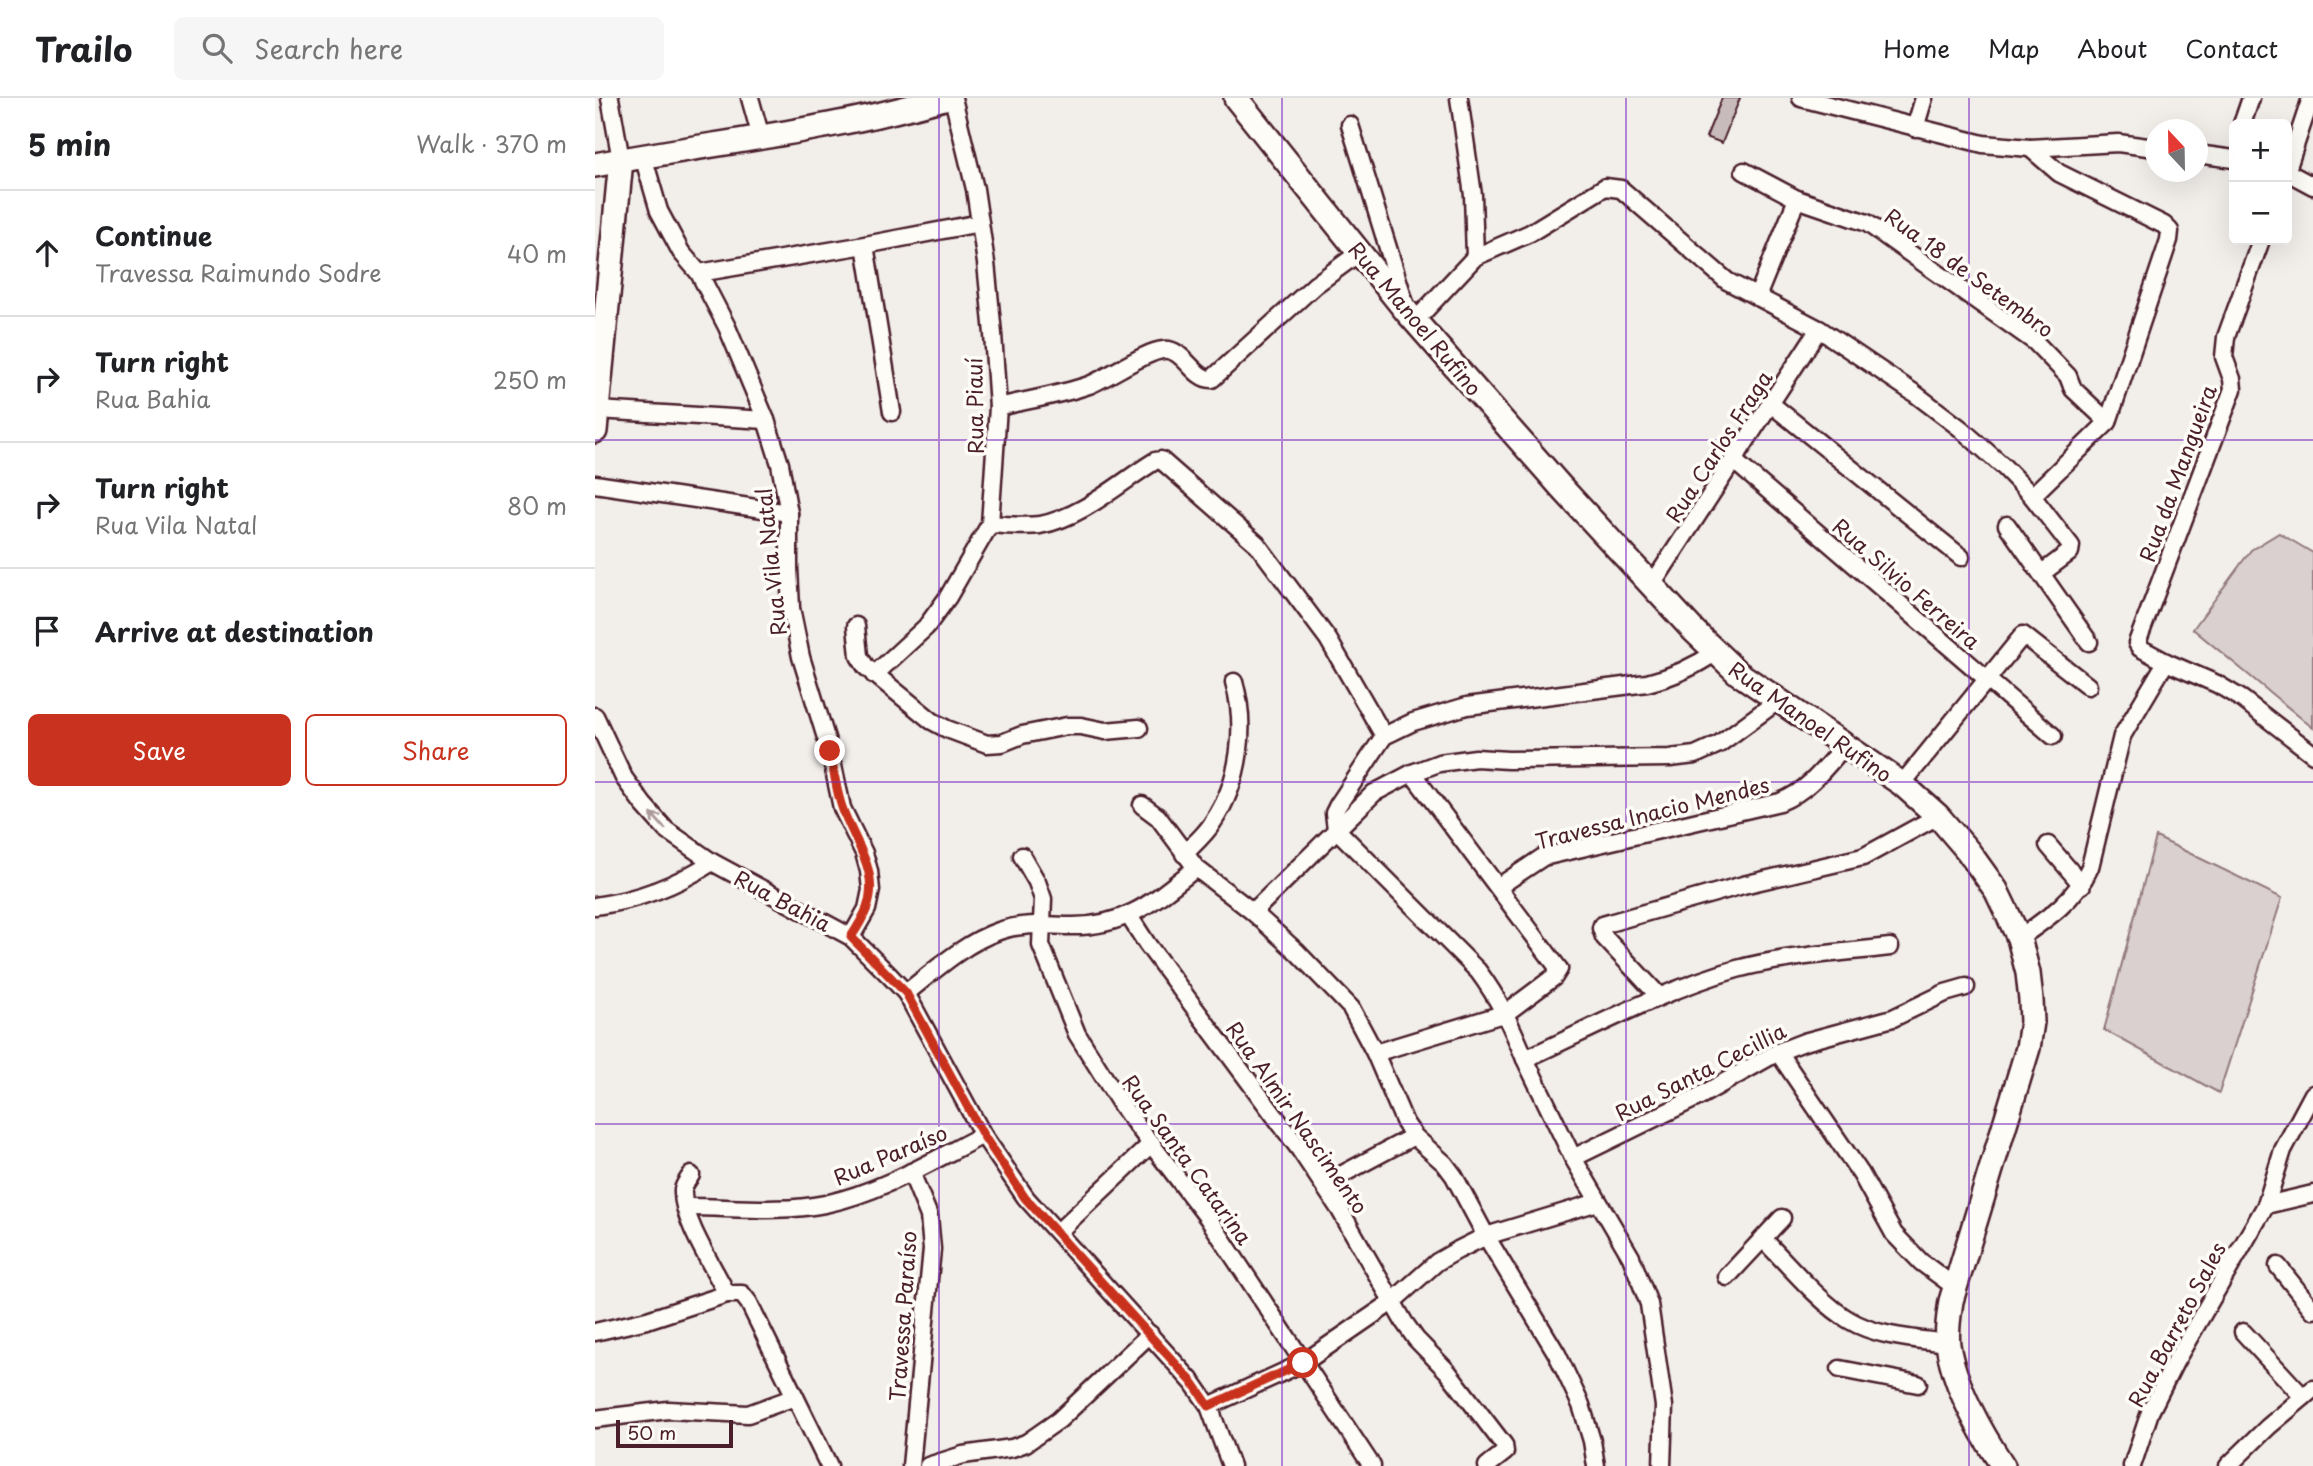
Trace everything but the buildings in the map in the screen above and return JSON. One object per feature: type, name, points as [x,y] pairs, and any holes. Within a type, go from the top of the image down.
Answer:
[{"type":"main road","points":[[595,164],[858,120],[944,98]]},
{"type":"main road","name":"Rua Manoel Rufino","points":[[1236,98],[1411,316],[1561,486],[1716,652],[1738,673],[1902,784],[1938,816],[1996,890],[2019,939],[2028,972],[2032,1022],[2028,1048],[1955,1287],[1949,1314],[1948,1343]]},
{"type":"main road","points":[[595,175],[607,173],[632,158]]},
{"type":"main road","points":[[597,403],[604,251],[632,158]]},
{"type":"main road","points":[[1948,1343],[1965,1397],[2003,1466]]},
{"type":"street","name":"Rua Vila Natal","points":[[610,98],[632,158],[652,190],[669,234],[699,273],[744,363],[780,464],[789,513],[791,608],[801,657],[830,751],[842,808],[864,853],[869,871],[871,890],[867,909],[851,937]]},
{"type":"street","points":[[750,98],[761,137]]},
{"type":"street","name":"Rua Piauí","points":[[874,676],[926,627],[948,597],[991,524],[998,407],[986,263],[969,156],[953,98]]},
{"type":"street","points":[[1459,98],[1473,195],[1475,257]]},
{"type":"street","points":[[1801,98],[1971,142],[2030,148],[2118,143],[2145,147]]},
{"type":"street","points":[[1915,128],[1924,98]]},
{"type":"street","points":[[2244,119],[2251,98]]},
{"type":"street","points":[[2292,156],[2311,98]]},
{"type":"street","points":[[1350,125],[1411,316],[1475,257],[1530,233],[1598,191],[1613,186],[1629,194],[1727,281],[1819,329],[1914,393],[1960,428],[2004,467],[2070,542],[2072,549],[2042,573]]},
{"type":"street","points":[[2030,148],[2059,173],[2164,225],[2170,231],[2108,422],[2032,496]]},
{"type":"street","points":[[2208,154],[2229,155]]},
{"type":"street","name":"Rua 18 de Setembro","points":[[1744,171],[1797,199],[1867,223],[2035,342],[2068,376],[2073,388],[2108,422]]},
{"type":"street","points":[[2292,174],[2313,186]]},
{"type":"street","points":[[1758,297],[1797,199]]},
{"type":"street","points":[[699,273],[980,223]]},
{"type":"street","points":[[865,245],[892,412]]},
{"type":"street","name":"Rua da Mangueira","points":[[2166,662],[2140,648],[2138,640],[2233,388],[2224,357],[2226,337],[2259,245]]},
{"type":"street","points":[[998,407],[1087,386],[1165,349],[1173,351],[1208,380],[1212,379],[1315,285],[1360,252]]},
{"type":"street","name":"Rua Carlos Fraga","points":[[1652,585],[1819,329]]},
{"type":"street","points":[[597,403],[766,420]]},
{"type":"street","points":[[1770,404],[1961,557]]},
{"type":"street","points":[[991,524],[1024,527],[1044,524],[1094,502],[1155,461],[1161,460],[1265,554],[1328,639],[1384,736]]},
{"type":"street","name":"Rua Silvio Ferreira","points":[[1733,460],[2053,736]]},
{"type":"street","points":[[595,484],[789,513]]},
{"type":"street","points":[[2007,525],[2089,642]]},
{"type":"street","points":[[856,626],[859,656],[874,676],[932,721],[987,744],[1067,726],[1105,731],[1139,728]]},
{"type":"street","points":[[1902,784],[2023,635],[2088,686]]},
{"type":"street","points":[[1662,1466],[1664,1406],[1649,1304],[1631,1257],[1573,1158],[1506,1013],[1478,971],[1336,829],[1334,813],[1384,736],[1413,722],[1467,706],[1647,683],[1668,678],[1716,652]]},
{"type":"street","points":[[2019,939],[2059,908],[2082,885],[2091,867],[2122,736],[2166,662],[2217,684],[2242,699],[2313,754]]},
{"type":"street","points":[[1184,854],[1213,823],[1237,769],[1240,701],[1234,682]]},
{"type":"street","points":[[1253,912],[1374,793],[1412,773],[1439,763],[1476,758],[1670,758],[1695,755],[1719,744],[1779,701]]},
{"type":"street","name":"Rua Bahia","points":[[595,716],[624,778],[666,830],[712,862],[851,937],[906,993],[983,1135],[1025,1198],[1193,1383],[1209,1406],[1231,1466]]},
{"type":"street","name":"Travessa Inacio Mendes","points":[[1498,887],[1543,857],[1793,797],[1807,786],[1844,746]]},
{"type":"street","points":[[1375,1053],[1506,1013],[1558,973],[1557,965],[1412,773]]},
{"type":"street","points":[[1142,805],[1157,817],[1196,868],[1253,912],[1339,994],[1362,1027],[1397,1108],[1414,1136],[1445,1164],[1454,1176],[1486,1236],[1557,1354],[1571,1381],[1592,1441],[1596,1466]]},
{"type":"street","points":[[1659,996],[1604,937],[1602,925],[1743,885],[1863,857],[1938,816]]},
{"type":"street","points":[[2048,845],[2082,885]]},
{"type":"street","name":"Rua Santa Catarina","points":[[1022,856],[1043,899],[1041,945],[1077,1034],[1122,1105],[1208,1218],[1372,1466]]},
{"type":"street","points":[[595,906],[666,888],[712,862]]},
{"type":"street","points":[[906,993],[983,937],[1021,925],[1091,925],[1129,916],[1196,868]]},
{"type":"street","name":"Rua Almir Nascimento","points":[[1129,916],[1324,1184],[1416,1339],[1448,1372],[1504,1445],[1504,1452],[1487,1466]]},
{"type":"street","points":[[1525,1059],[1659,996],[1740,968],[1890,947]]},
{"type":"street","name":"Rua Santa Cecillia","points":[[1573,1158],[1698,1097],[1778,1052],[1804,1042],[1893,1018],[1945,993],[1966,987]]},
{"type":"street","points":[[1778,1052],[1861,1174],[1894,1234],[1921,1262],[1955,1287]]},
{"type":"street","name":"Rua Barreto Sales","points":[[2131,1466],[2150,1412],[2175,1362],[2266,1205],[2283,1150],[2308,1114],[2313,1094]]},
{"type":"street","name":"Rua Paraíso","points":[[685,1207],[823,1204],[858,1195],[911,1172],[983,1135]]},
{"type":"street","points":[[1324,1184],[1414,1136]]},
{"type":"street","points":[[1058,1232],[1152,1143]]},
{"type":"street","name":"Travessa Paraíso","points":[[911,1172],[929,1216],[932,1249],[911,1466]]},
{"type":"street","points":[[691,1175],[684,1186],[685,1207],[698,1239],[730,1293]]},
{"type":"street","points":[[2266,1205],[2313,1194]]},
{"type":"street","points":[[1209,1406],[1303,1363],[1392,1302],[1437,1262],[1486,1236],[1598,1202]]},
{"type":"street","points":[[1727,1278],[1782,1219]]},
{"type":"street","points":[[1763,1239],[1835,1310],[1851,1321],[1878,1332],[1948,1343]]},
{"type":"street","points":[[2278,1266],[2313,1310]]},
{"type":"street","points":[[595,1332],[647,1320],[730,1293],[742,1294],[750,1303],[829,1466]]},
{"type":"street","points":[[2228,1466],[2308,1393],[2243,1332]]},
{"type":"street","points":[[927,1466],[963,1455],[1012,1448],[1026,1443],[1059,1420],[1150,1334]]},
{"type":"street","points":[[1840,1369],[1918,1384]]},
{"type":"street","points":[[595,1419],[668,1410],[748,1414],[795,1397]]},
{"type":"shaded area","points":[[2279,533],[2313,553],[2313,728],[2193,629],[2251,550]]},
{"type":"shaded area","points":[[2156,837],[2282,898],[2219,1093],[2104,1030]]},
{"type":"route","points":[[830,751],[842,808],[864,853],[869,871],[871,890],[867,909],[851,937],[906,993],[983,1135],[1025,1198],[1193,1383],[1209,1406],[1303,1363]]}]
